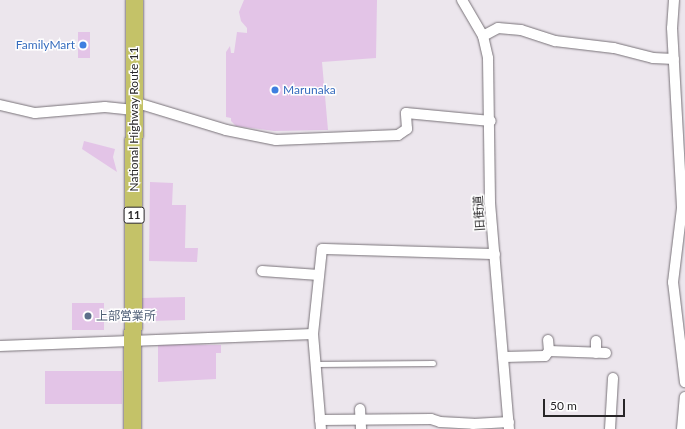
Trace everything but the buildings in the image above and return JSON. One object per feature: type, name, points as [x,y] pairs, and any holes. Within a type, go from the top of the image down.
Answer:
[{"type":"highway","name":"National Highway Route 11","points":[[132,429],[131,341],[134,0]]},
{"type":"street","name":"旧街道","points":[[462,0],[483,36],[488,58],[491,121],[490,203],[509,425]]},
{"type":"street","points":[[674,0],[672,28],[683,161],[682,208],[673,282],[685,382]]},
{"type":"street","points":[[483,36],[498,28],[520,30],[555,41],[614,48],[653,58],[674,59]]},
{"type":"street","points":[[0,105],[35,113],[134,106],[226,130],[276,140],[398,135],[407,129],[406,113],[491,121]]},
{"type":"street","points":[[495,254],[322,249],[314,334],[320,424],[360,419],[395,424],[431,419],[446,422],[509,425]]},
{"type":"street","points":[[262,271],[319,275]]},
{"type":"street","points":[[0,346],[314,334]]},
{"type":"street","points":[[504,357],[545,356],[549,351],[548,340]]},
{"type":"street","points":[[596,341],[596,353]]},
{"type":"street","points":[[549,351],[606,353]]},
{"type":"street","points":[[610,429],[613,378]]},
{"type":"street","points":[[682,429],[685,397]]},
{"type":"street","points":[[446,412],[446,422]]},
{"type":"lane","points":[[316,364],[433,363]]},
{"type":"place","name":"FamilyMart","points":[[83,45]]},
{"type":"place","name":"Marunaka","points":[[275,90]]},
{"type":"place","name":"上部営業所","points":[[88,316]]}]
